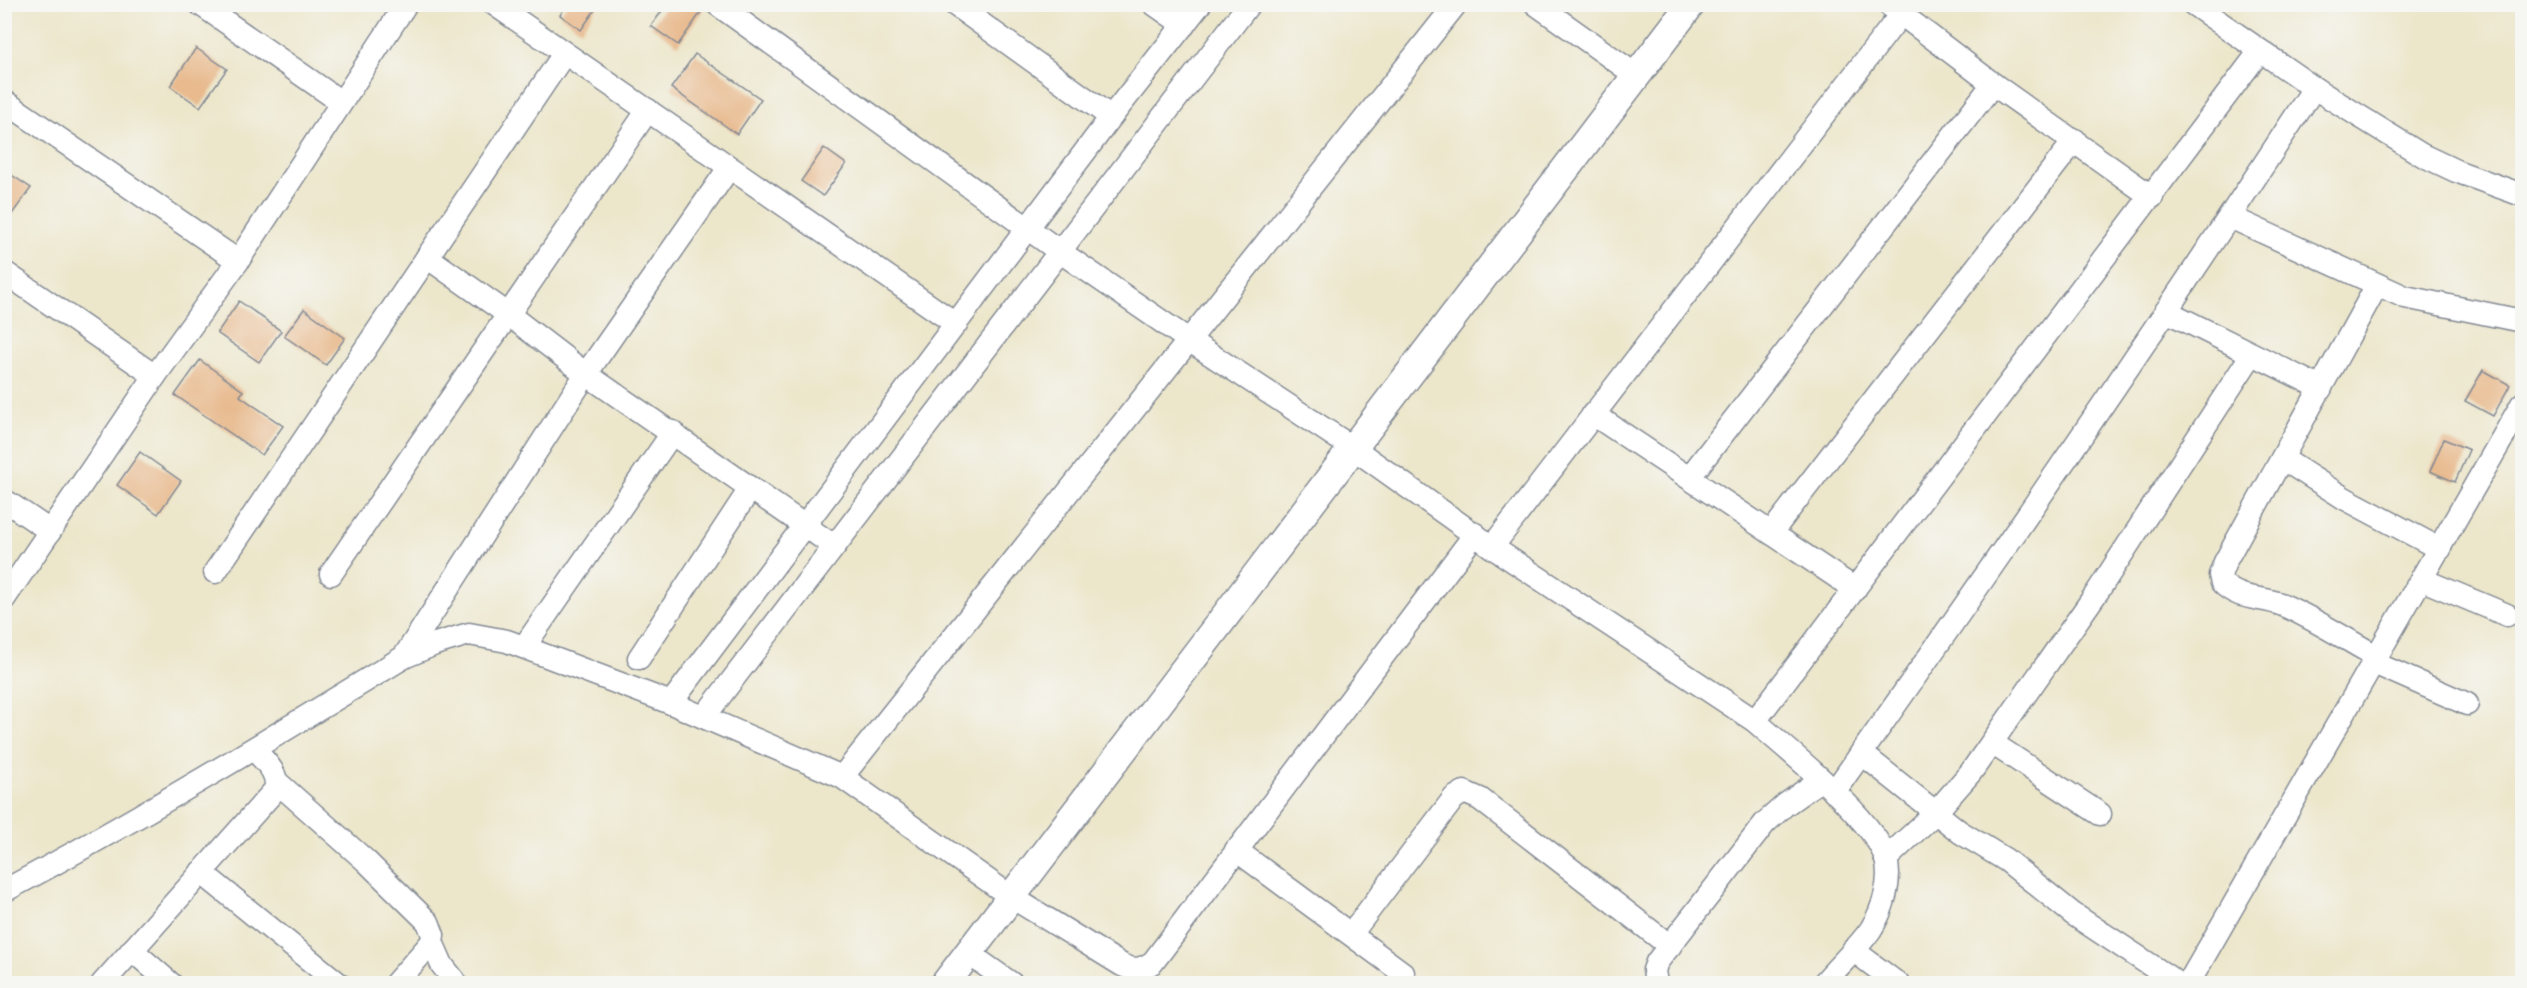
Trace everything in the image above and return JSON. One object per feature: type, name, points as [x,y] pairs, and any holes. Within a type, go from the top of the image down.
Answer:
[{"type":"street","points":[[200,4],[226,12],[341,102]]},
{"type":"street","points":[[4,599],[155,376],[238,261],[406,4]]},
{"type":"street","points":[[494,4],[956,324]]},
{"type":"street","points":[[717,4],[1059,251],[1190,341],[1353,448],[1483,540],[1755,721],[1827,786],[1876,839],[1886,859],[1887,886],[1881,909],[1871,929],[1823,984]]},
{"type":"street","points":[[954,4],[1111,117]]},
{"type":"street","points":[[1154,4],[1184,25]]},
{"type":"street","points":[[671,703],[1111,117],[1200,4]]},
{"type":"street","points":[[704,717],[1249,4]]},
{"type":"street","points":[[842,777],[1456,4]]},
{"type":"street","points":[[1536,4],[1637,76]]},
{"type":"street","points":[[945,984],[1691,4]]},
{"type":"street","points":[[2193,4],[2314,88],[2422,155],[2456,171],[2523,195]]},
{"type":"street","points":[[4,891],[108,836],[404,657],[435,644],[469,634],[507,641],[671,703],[842,777],[1010,896],[1132,969],[1138,976],[1153,962],[1236,850],[1483,540],[1593,414],[1894,9],[1993,84],[2152,196]]},
{"type":"street","points":[[1755,721],[2260,51]]},
{"type":"street","points":[[215,572],[564,54]]},
{"type":"street","points":[[1689,478],[1993,84]]},
{"type":"street","points":[[1656,984],[1654,970],[1670,946],[1765,824],[1785,805],[1827,786],[1861,753],[2017,532],[2230,217],[2314,88]]},
{"type":"street","points":[[4,101],[238,261]]},
{"type":"street","points":[[332,574],[648,110]]},
{"type":"street","points":[[1771,533],[2075,140]]},
{"type":"street","points":[[404,657],[586,374],[729,168]]},
{"type":"street","points":[[2230,217],[2405,297],[2523,321]]},
{"type":"street","points":[[427,257],[509,315],[586,374],[673,432],[750,489],[834,546]]},
{"type":"street","points":[[4,272],[155,376]]},
{"type":"street","points":[[2377,285],[2220,575],[2222,584],[2227,589],[2248,599],[2282,605],[2376,660],[2467,704]]},
{"type":"street","points":[[2166,311],[2321,388]]},
{"type":"street","points":[[1886,859],[1936,812],[1971,772],[2098,591],[2252,354]]},
{"type":"street","points":[[2188,984],[2523,404]]},
{"type":"street","points":[[1593,414],[1855,589]]},
{"type":"street","points":[[524,647],[673,432]]},
{"type":"street","points":[[2283,459],[2344,498],[2440,549]]},
{"type":"street","points":[[639,658],[750,489]]},
{"type":"street","points":[[4,500],[50,531]]},
{"type":"street","points":[[2423,580],[2507,615]]},
{"type":"street","points":[[1992,743],[2100,814]]},
{"type":"street","points":[[254,749],[275,775],[277,782],[366,861],[428,922],[432,942],[442,965],[457,984]]},
{"type":"street","points":[[1861,753],[1960,832],[2006,860],[2073,914],[2180,984]]},
{"type":"street","points":[[102,984],[270,796],[277,782]]},
{"type":"street","points":[[1351,934],[1454,798],[1464,792],[1480,799],[1670,946]]},
{"type":"street","points":[[1236,850],[1403,973]]},
{"type":"street","points":[[201,872],[339,984]]},
{"type":"street","points":[[395,984],[432,942]]},
{"type":"street","points":[[132,950],[171,984]]},
{"type":"street","points":[[1853,950],[1899,984]]},
{"type":"street","points":[[968,953],[1012,984]]},
{"type":"building","points":[[567,4],[599,4],[581,30],[560,15]]},
{"type":"building","points":[[667,4],[704,4],[704,8],[678,45],[651,26]]},
{"type":"building","points":[[196,48],[227,69],[200,107],[170,86]]},
{"type":"building","points":[[695,54],[761,99],[737,134],[671,88]]},
{"type":"building","points":[[824,148],[846,164],[823,196],[801,181]]},
{"type":"building","points":[[4,170],[31,188],[4,225]]},
{"type":"building","points":[[239,301],[281,331],[259,362],[217,333]]},
{"type":"building","points":[[304,309],[345,338],[326,365],[284,336]]},
{"type":"building","points":[[200,360],[243,391],[240,396],[283,426],[262,455],[175,395]]},
{"type":"building","points":[[2483,370],[2510,385],[2493,416],[2465,401]]},
{"type":"building","points":[[2444,439],[2469,450],[2455,482],[2430,471]]},
{"type":"building","points":[[140,452],[181,481],[158,514],[117,485]]}]
